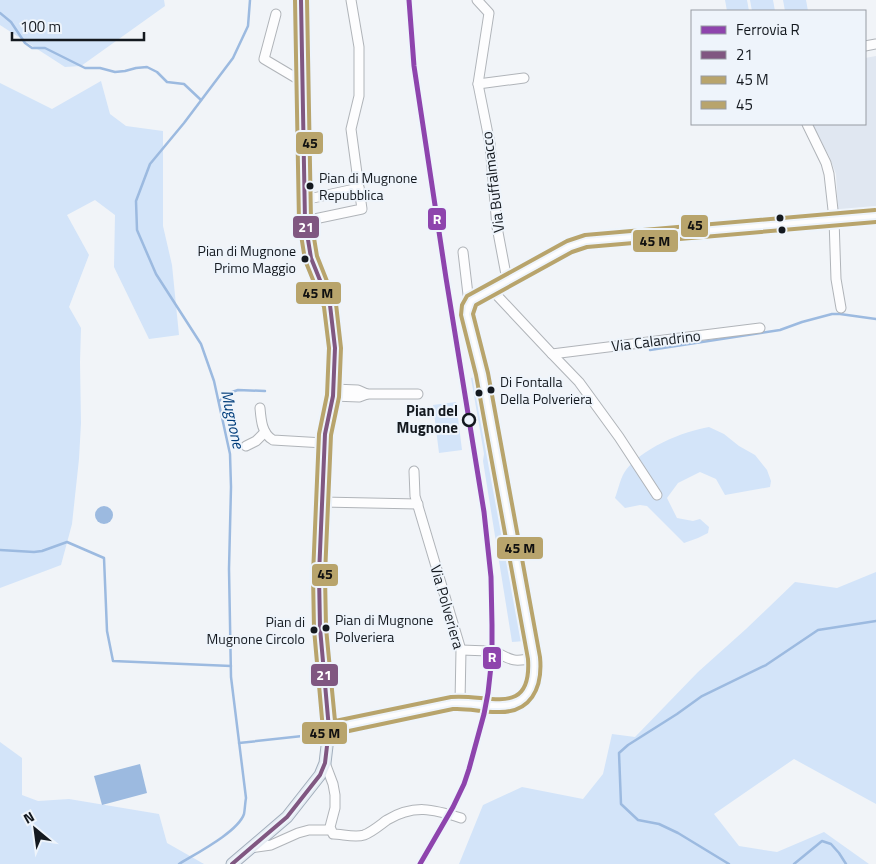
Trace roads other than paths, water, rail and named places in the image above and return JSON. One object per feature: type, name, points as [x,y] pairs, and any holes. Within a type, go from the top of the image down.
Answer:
[{"type":"main road","points":[[232,864],[279,825],[295,809],[320,775],[325,763],[330,729],[320,615],[319,575],[324,443],[333,393],[335,348],[327,295],[312,258],[305,221],[301,0]]},
{"type":"street","points":[[305,221],[362,209],[351,129],[359,96],[359,47],[351,0]]},
{"type":"street","name":"Via Buffalmacco","points":[[477,0],[489,12],[478,84],[490,144],[497,226],[507,280]]},
{"type":"street","points":[[276,14],[264,59],[296,78],[303,78]]},
{"type":"street","points":[[478,84],[524,78]]},
{"type":"street","points":[[807,125],[830,174],[836,279],[841,308]]},
{"type":"street","points":[[304,200],[359,188]]},
{"type":"street","points":[[469,303],[476,297],[570,246],[586,241],[876,216]]},
{"type":"street","points":[[330,729],[442,704],[460,702],[499,707],[506,706],[526,695],[534,682],[534,658],[483,383],[467,314],[469,303],[463,252]]},
{"type":"street","points":[[491,289],[579,382],[619,437],[657,495]]},
{"type":"street","name":"Via Calandrino","points":[[552,354],[760,328]]},
{"type":"street","points":[[333,393],[359,397],[366,394],[418,394]]},
{"type":"street","points":[[260,408],[261,421],[265,432],[273,440],[324,443]]},
{"type":"street","points":[[246,446],[256,441],[265,432]]},
{"type":"street","name":"Via Polveriera","points":[[414,471],[415,496],[461,650],[460,702]]},
{"type":"street","points":[[322,502],[418,504]]},
{"type":"street","points":[[461,650],[492,651],[509,659],[519,661],[534,658]]},
{"type":"street","points":[[325,763],[335,795],[330,830]]},
{"type":"street","points":[[251,848],[271,845],[309,830],[330,830],[333,834],[364,835],[398,814],[412,810],[439,811],[461,818]]},
{"type":"water","points":[[100,506],[108,506],[113,511],[111,522],[100,524],[95,519],[95,511]]},
{"type":"water","points":[[140,764],[147,793],[102,805],[94,776]]},
{"type":"waterway","name":"Mugnone","points":[[179,864],[205,849],[234,828],[245,810],[246,798],[231,677],[229,569],[230,454],[214,381],[201,344],[156,274],[137,230],[136,201],[150,164],[233,58],[248,26],[250,0]]},
{"type":"waterway","points":[[0,13],[11,22],[25,43],[32,48],[45,48],[85,68],[100,68],[115,72],[147,67],[157,72],[167,82],[184,84],[201,100]]},
{"type":"waterway","points":[[650,350],[780,330],[832,314],[876,319]]},
{"type":"waterway","points":[[219,401],[238,390],[265,391]]},
{"type":"waterway","points":[[0,550],[34,552],[67,542],[104,558],[107,631],[113,661],[231,666]]},
{"type":"waterway","points":[[729,864],[678,833],[659,824],[638,820],[621,804],[619,753],[702,696],[766,665],[818,630],[876,621]]},
{"type":"waterway","points":[[239,743],[321,734]]},
{"type":"waterway","points":[[794,864],[822,841],[831,844],[846,864]]},
{"type":"rail line","name":"R","points":[[409,0],[414,66],[484,512],[491,577],[492,625],[492,657],[488,693],[469,769],[453,807],[420,864]]},
{"type":"place","name":"Pian di Mugnone Repubblica","points":[[310,186]]},
{"type":"place","name":"Pian di Mugnone Primo Maggio","points":[[305,259]]},
{"type":"place","name":"Di Fontalla Della Polveriera","points":[[491,390]]},
{"type":"place","name":"Pian del Mugnone","points":[[469,420]]},
{"type":"place","name":"Pian di Mugnone Polveriera","points":[[326,628]]},
{"type":"place","name":"Pian di Mugnone Circolo","points":[[314,630]]}]
